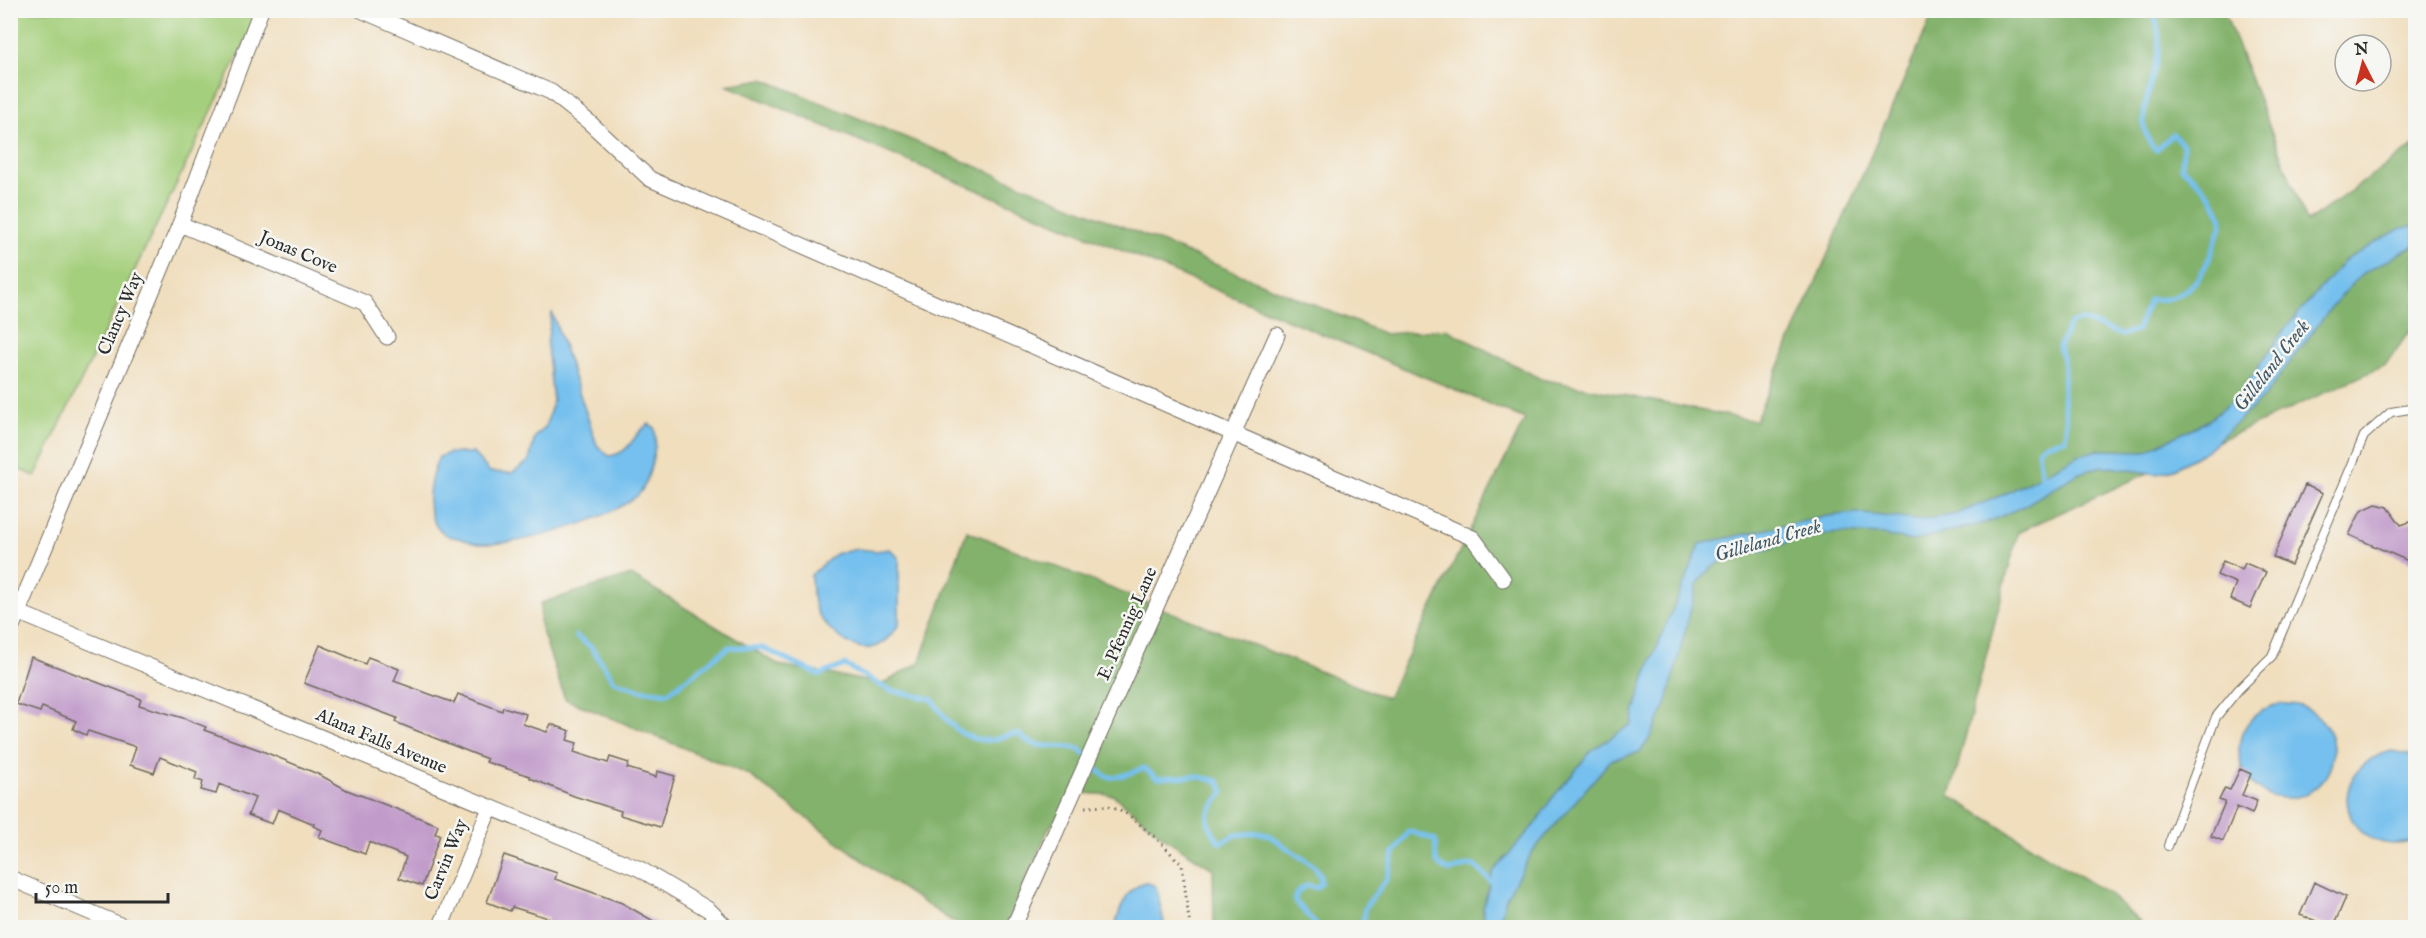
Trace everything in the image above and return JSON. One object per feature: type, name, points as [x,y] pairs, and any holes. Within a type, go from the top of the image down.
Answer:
[{"type":"street","name":"Clancy Way","points":[[10,631],[14,611],[180,224],[261,10]]},
{"type":"street","points":[[361,10],[551,92],[589,122],[650,179],[1473,538],[1503,579]]},
{"type":"street","name":"Jonas Cove","points":[[180,224],[365,303],[387,337]]},
{"type":"street","name":"E. Pfennig Lane","points":[[1013,927],[1278,335]]},
{"type":"street","name":"Alana Falls Avenue","points":[[14,611],[640,869],[709,910],[727,927]]},
{"type":"street","name":"Carvin Way","points":[[440,927],[490,808]]},
{"type":"street","points":[[10,878],[127,927]]},
{"type":"lane","points":[[2168,846],[2216,717],[2238,690],[2272,656],[2364,436],[2391,412],[2415,408]]},
{"type":"path","points":[[1079,814],[1084,808],[1094,805],[1109,806],[1129,815],[1159,841],[1182,865],[1190,927]]},
{"type":"green space","points":[[10,11],[260,11],[35,476],[11,466]]},
{"type":"green space","points":[[1934,11],[2224,11],[2307,222],[2415,145],[2415,323],[2386,365],[2018,532],[1950,796],[2109,894],[2145,927],[1216,927],[1214,926],[1213,869],[1169,841],[1113,795],[1080,793],[1049,828],[1006,927],[965,927],[893,883],[749,775],[565,699],[540,625],[541,603],[631,575],[779,665],[883,684],[919,663],[967,531],[1387,698],[1525,419],[726,85],[763,79],[1385,334],[1446,329],[1541,379],[1755,421]]},
{"type":"water","name":"Gilleland Creek","points":[[2415,225],[2415,245],[2362,274],[2333,305],[2263,398],[2206,451],[2174,469],[2157,474],[2102,466],[2077,474],[2024,506],[1988,522],[1913,541],[1883,535],[1838,533],[1794,540],[1766,550],[1733,554],[1710,569],[1697,585],[1666,705],[1648,741],[1640,752],[1611,760],[1532,852],[1506,898],[1498,927],[1483,927],[1483,907],[1493,872],[1535,824],[1550,801],[1592,750],[1632,724],[1653,655],[1700,544],[1828,516],[1856,513],[1917,520],[1954,515],[2007,493],[2079,455],[2099,450],[2145,451],[2209,420],[2240,394],[2283,331],[2344,261],[2399,229]]},
{"type":"water","points":[[552,312],[597,445],[609,456],[616,454],[627,448],[643,428],[649,424],[654,427],[654,452],[645,483],[637,496],[622,506],[562,530],[517,541],[480,544],[447,535],[437,526],[429,508],[432,476],[439,457],[449,453],[473,453],[490,472],[512,473],[529,461],[535,437],[546,426],[553,401],[547,344]]},
{"type":"water","points":[[858,549],[876,551],[890,549],[899,558],[899,625],[882,643],[866,648],[858,647],[841,638],[827,626],[817,612],[812,589],[811,575],[835,554]]},
{"type":"water","points":[[2286,704],[2304,707],[2319,718],[2330,733],[2333,751],[2330,769],[2319,784],[2304,795],[2286,798],[2268,795],[2253,784],[2242,769],[2239,751],[2242,733],[2253,718],[2268,707]]},
{"type":"water","points":[[2392,751],[2415,756],[2415,841],[2390,844],[2371,838],[2357,826],[2349,811],[2348,793],[2354,776],[2369,761]]},
{"type":"water","points":[[1145,882],[1156,886],[1165,927],[1115,927],[1121,907],[1128,895],[1138,885]]},
{"type":"building","points":[[2305,485],[2323,493],[2291,565],[2273,557]]},
{"type":"building","points":[[2376,504],[2388,507],[2401,525],[2415,520],[2415,564],[2349,535],[2361,511]]},
{"type":"building","points":[[2223,561],[2242,570],[2245,563],[2266,572],[2250,608],[2230,599],[2236,583],[2217,575]]},
{"type":"building","points":[[320,645],[365,664],[368,657],[399,669],[394,681],[454,703],[458,694],[502,711],[503,707],[526,714],[523,724],[547,732],[551,724],[570,731],[567,740],[577,743],[574,752],[608,763],[610,757],[629,763],[627,768],[656,777],[657,771],[675,776],[660,827],[620,815],[621,811],[574,796],[530,778],[530,776],[486,762],[487,759],[395,722],[397,718],[304,683]]},
{"type":"building","points":[[31,657],[141,699],[139,705],[206,727],[204,730],[260,750],[320,775],[347,790],[438,825],[435,834],[440,835],[422,886],[399,878],[406,857],[369,842],[365,854],[319,837],[322,830],[313,826],[314,824],[278,809],[272,824],[248,815],[255,798],[219,784],[216,794],[201,790],[203,782],[195,779],[197,772],[160,757],[154,773],[130,765],[136,747],[88,731],[86,735],[73,729],[76,721],[42,707],[40,712],[16,704]]},
{"type":"building","points":[[2240,769],[2251,774],[2242,795],[2257,801],[2252,814],[2237,807],[2223,841],[2211,836],[2225,802],[2219,800],[2225,788],[2230,790]]},
{"type":"building","points":[[504,855],[557,873],[555,879],[622,903],[664,927],[544,927],[548,918],[512,907],[510,911],[487,902]]},
{"type":"building","points":[[2314,882],[2346,897],[2333,927],[2300,915]]},
{"type":"waterway","points":[[2042,479],[2038,450],[2046,444],[2065,439],[2064,366],[2059,347],[2070,324],[2082,320],[2122,335],[2137,330],[2150,299],[2175,297],[2193,284],[2212,253],[2221,225],[2221,214],[2212,198],[2182,168],[2183,145],[2173,134],[2156,150],[2146,136],[2144,120],[2146,102],[2159,46],[2158,27],[2150,10]]},
{"type":"waterway","points":[[576,636],[591,647],[614,681],[641,690],[668,693],[729,647],[763,648],[819,675],[845,665],[889,690],[932,699],[956,729],[972,738],[992,740],[1010,734],[1019,734],[1025,740],[1038,745],[1075,748],[1081,750],[1100,772],[1109,777],[1122,776],[1144,768],[1157,778],[1195,776],[1218,781],[1224,792],[1209,812],[1208,822],[1220,843],[1235,835],[1258,833],[1268,835],[1314,866],[1320,875],[1321,883],[1316,888],[1308,885],[1303,888],[1297,893],[1295,901],[1319,928]]},
{"type":"waterway","points":[[1358,928],[1364,918],[1365,907],[1387,879],[1394,853],[1409,831],[1435,840],[1436,859],[1443,868],[1450,871],[1469,865],[1475,866],[1494,884]]}]
